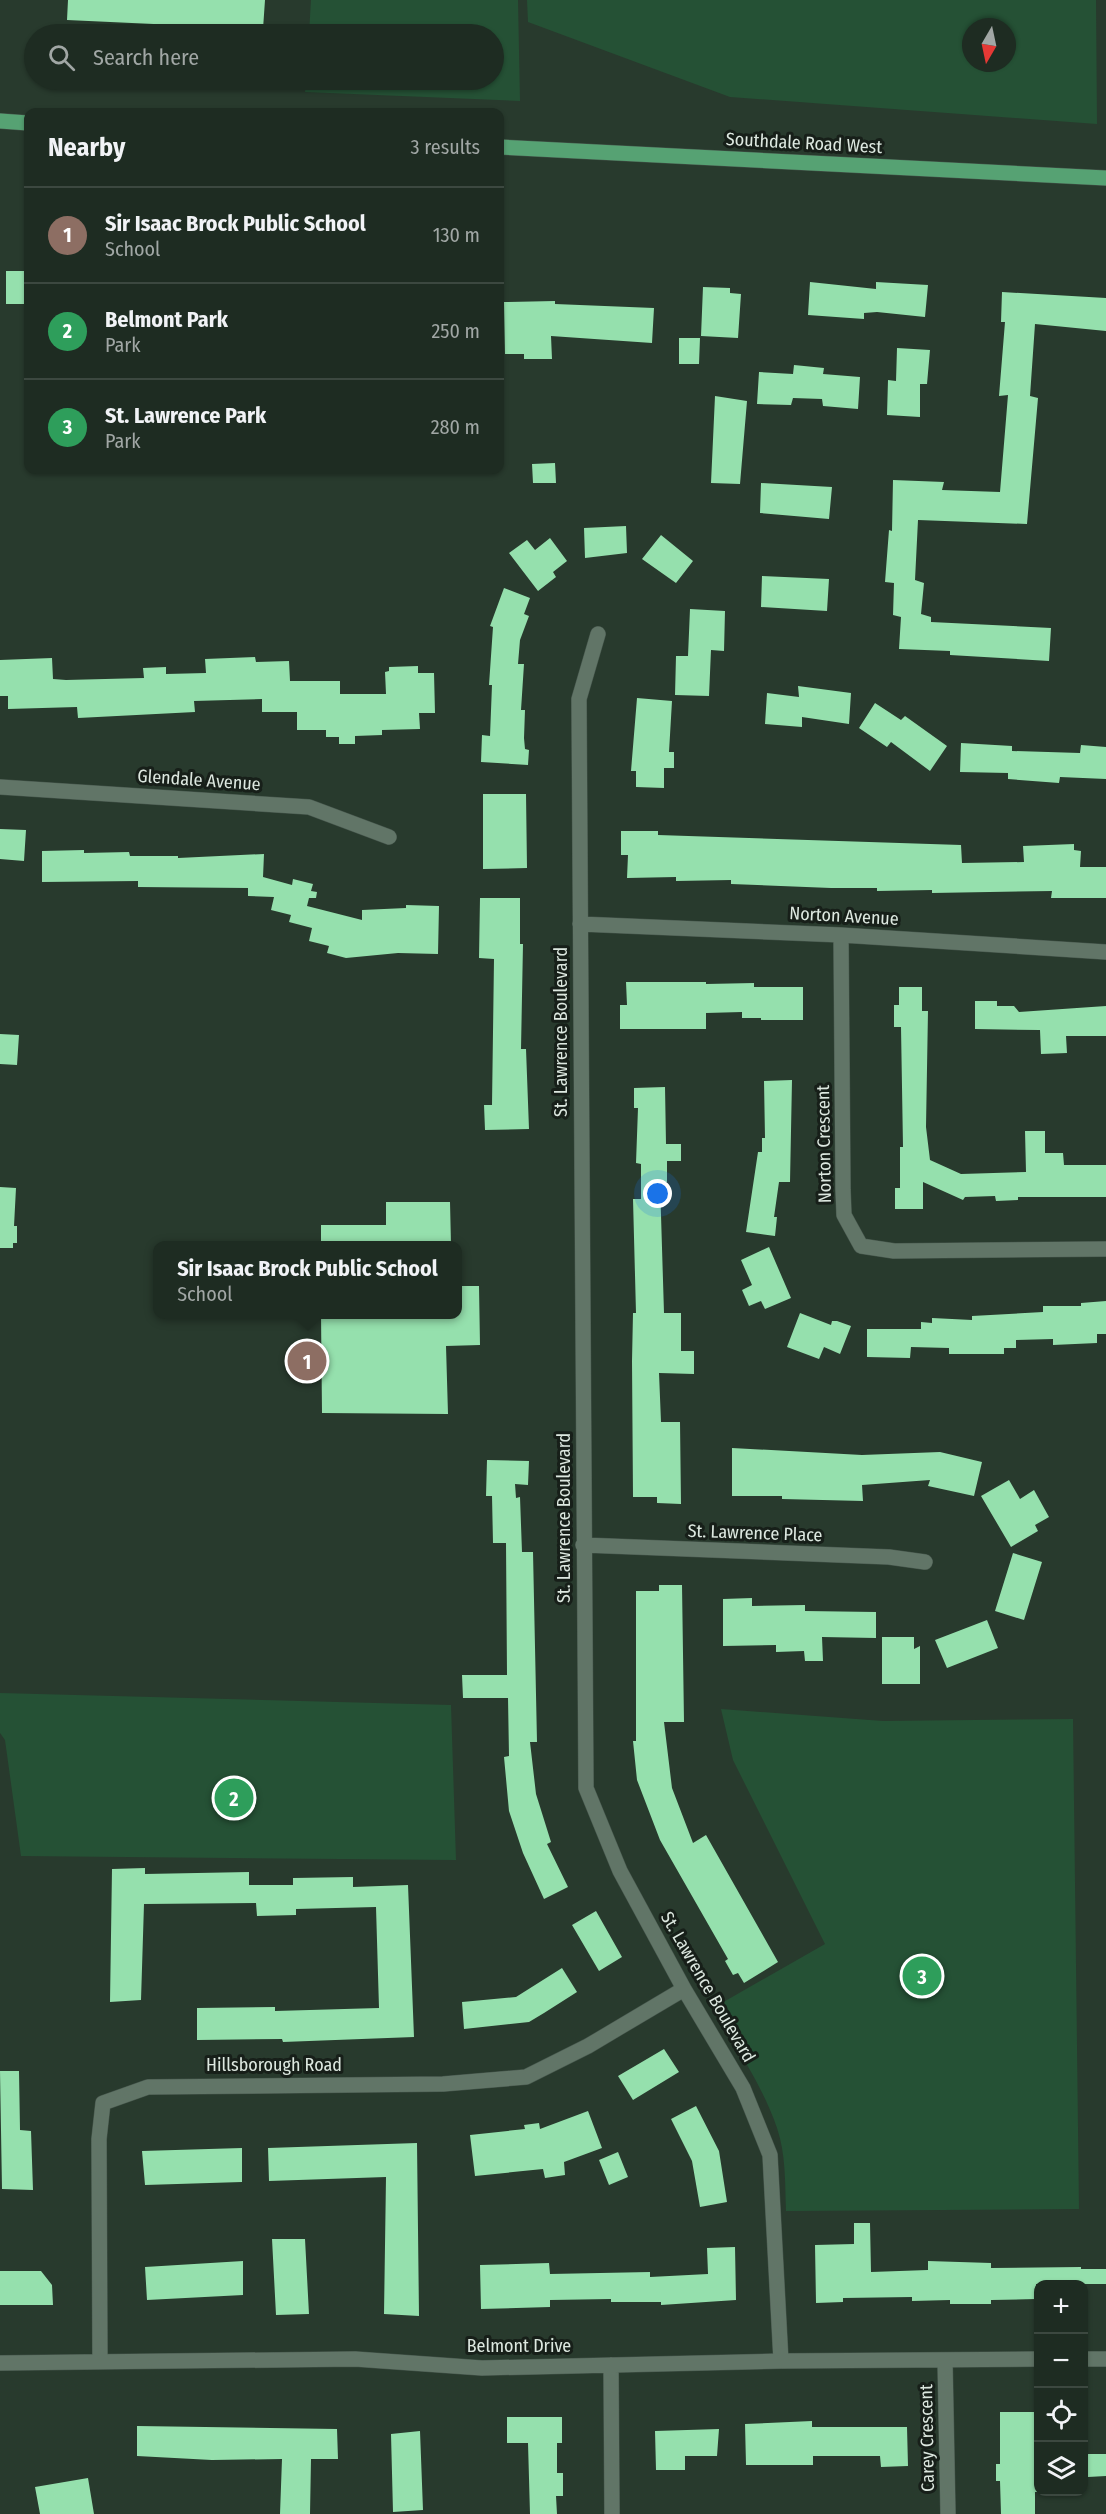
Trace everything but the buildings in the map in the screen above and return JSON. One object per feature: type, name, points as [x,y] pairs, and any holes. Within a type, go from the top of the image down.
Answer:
[{"type":"main road","points":[[0,121],[24,123]]},
{"type":"main road","name":"Southdale Road West","points":[[504,147],[1106,178]]},
{"type":"street","name":"St. Lawrence Boulevard","points":[[598,634],[579,699],[586,1788],[620,1871],[684,1989],[743,2088],[770,2155],[781,2361]]},
{"type":"street","name":"Glendale Avenue","points":[[0,787],[309,807],[389,837]]},
{"type":"street","name":"Norton Avenue","points":[[580,924],[841,935],[1106,952]]},
{"type":"street","name":"Norton Crescent","points":[[841,935],[844,1215],[861,1246],[894,1251],[1106,1249]]},
{"type":"street","name":"St. Lawrence Place","points":[[583,1545],[889,1557],[925,1562]]},
{"type":"street","name":"Hillsborough Road","points":[[100,2362],[99,2139],[103,2103],[148,2086],[443,2084],[526,2077],[588,2046],[684,1989]]},
{"type":"street","name":"Belmont Drive","points":[[0,2363],[355,2359],[482,2368],[781,2361],[1034,2360]]},
{"type":"street","points":[[1088,2359],[1106,2359]]},
{"type":"street","name":"Carey Crescent","points":[[945,2360],[948,2514]]},
{"type":"street","points":[[611,2365],[612,2514]]},
{"type":"green space","points":[[311,0],[518,0],[520,101],[305,92],[305,90],[504,90],[504,24],[310,24]]},
{"type":"green space","points":[[527,0],[1096,0],[1097,124],[730,97],[528,22]]},
{"type":"green space","points":[[0,1693],[451,1705],[456,1860],[21,1856],[5,1740],[0,1733]]},
{"type":"green space","points":[[721,1709],[883,1721],[1073,1719],[1079,2209],[786,2211],[784,2159],[777,2128],[756,2082],[713,2008],[825,1944],[733,1760]]},
{"type":"place","name":"Sir Isaac Brock Public School","points":[[307,1361]]},
{"type":"place","name":"Belmont Park","points":[[234,1798]]},
{"type":"place","name":"St. Lawrence Park","points":[[922,1976]]}]
